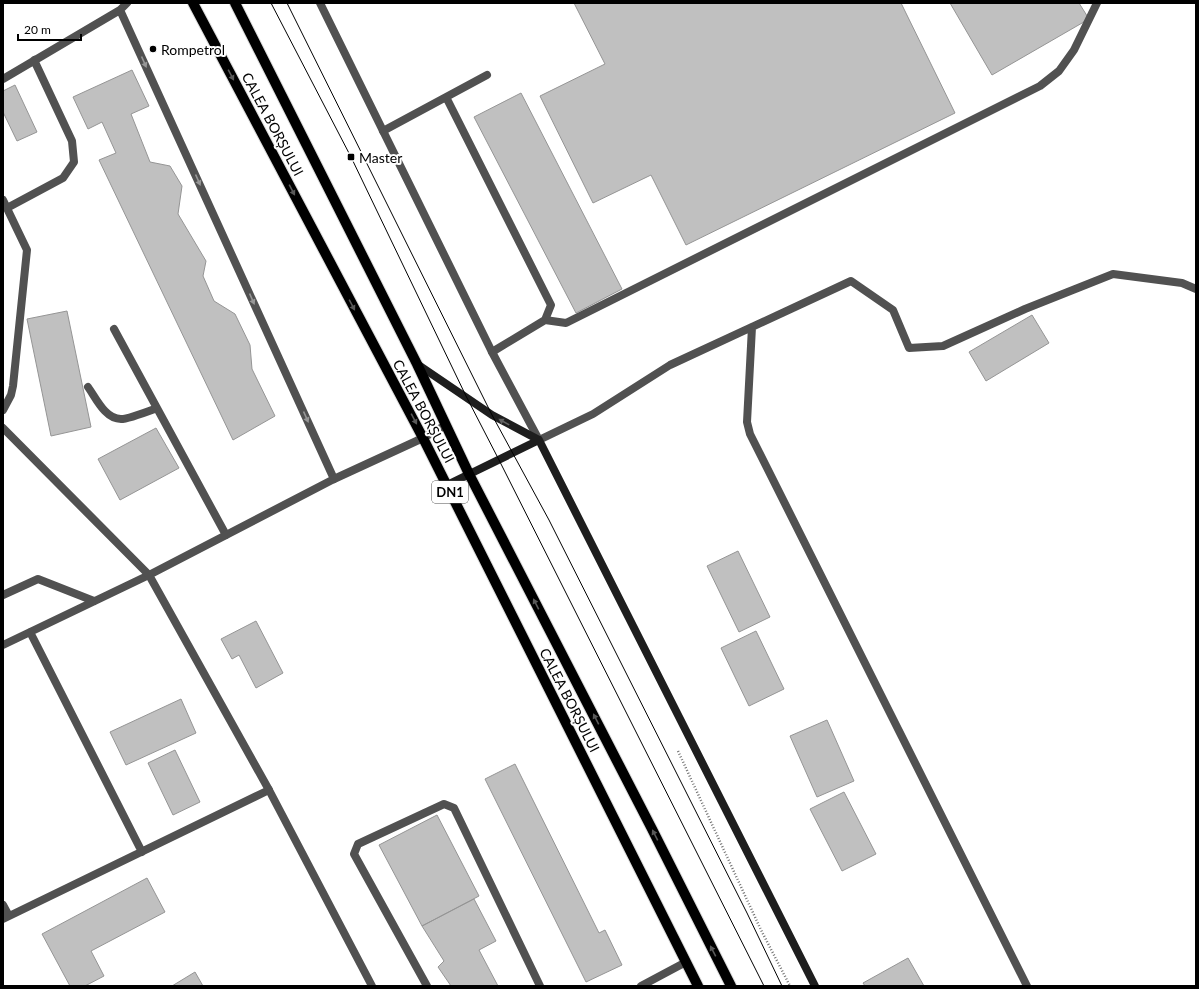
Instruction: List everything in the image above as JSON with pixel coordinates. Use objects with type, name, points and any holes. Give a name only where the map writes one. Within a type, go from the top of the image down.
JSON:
[{"type":"main road","name":"CALEA BORȘULUI","points":[[193,3],[423,438],[698,986]]},
{"type":"main road","name":"CALEA BORȘULUI","points":[[235,3],[417,364],[469,474],[731,986]]},
{"type":"street","points":[[3,77],[120,10],[127,3]]},
{"type":"street","points":[[320,3],[492,352],[539,440],[815,986]]},
{"type":"street","points":[[545,320],[566,323],[1040,86],[1059,71],[1074,50],[1097,3]]},
{"type":"street","points":[[120,10],[334,479]]},
{"type":"street","points":[[7,208],[63,178],[74,162],[72,141],[34,60]]},
{"type":"street","points":[[383,131],[487,75]]},
{"type":"street","points":[[446,97],[551,305],[545,320],[492,352]]},
{"type":"street","points":[[3,200],[28,250],[13,386],[11,396],[3,410]]},
{"type":"street","points":[[447,485],[593,414],[670,365],[851,281],[893,310],[909,348],[943,346],[1025,309],[1113,274],[1182,283],[1196,289]]},
{"type":"street","points":[[752,327],[747,422],[750,434],[1027,986]]},
{"type":"street","points":[[114,329],[226,535]]},
{"type":"street","points":[[417,364],[492,415],[539,440]]},
{"type":"street","points":[[88,386],[105,411],[112,416],[121,419],[157,408]]},
{"type":"street","points":[[3,645],[149,574],[334,479],[423,438],[446,425]]},
{"type":"street","points":[[3,428],[149,574],[269,790],[372,986]]},
{"type":"street","points":[[3,595],[38,580],[94,601]]},
{"type":"street","points":[[30,632],[142,852]]},
{"type":"street","points":[[3,905],[6,918],[269,790]]},
{"type":"street","points":[[427,986],[354,854],[358,844],[444,804],[454,808],[540,986]]},
{"type":"street","points":[[640,986],[686,962]]},
{"type":"path","points":[[677,751],[761,930],[790,986]]},
{"type":"building","points":[[574,3],[901,3],[955,113],[686,245],[651,175],[593,203],[540,96],[605,64]]},
{"type":"building","points":[[950,3],[1079,3],[1089,19],[992,75]]},
{"type":"building","points":[[132,70],[149,106],[131,114],[150,162],[170,166],[182,186],[178,214],[206,261],[203,276],[214,301],[235,314],[250,345],[252,369],[275,416],[233,440],[99,160],[116,153],[102,122],[88,129],[73,97]]},
{"type":"building","points":[[15,85],[37,132],[17,141],[3,112],[3,91]]},
{"type":"building","points":[[521,93],[622,289],[576,313],[474,117]]},
{"type":"building","points":[[67,311],[91,427],[51,436],[27,319]]},
{"type":"building","points":[[1032,315],[1049,343],[986,381],[969,352]]},
{"type":"building","points":[[156,428],[179,468],[120,500],[98,459]]},
{"type":"building","points":[[738,551],[770,617],[739,632],[707,566]]},
{"type":"building","points":[[256,621],[283,673],[256,688],[239,655],[232,659],[221,639]]},
{"type":"building","points":[[756,631],[784,689],[749,706],[721,648]]},
{"type":"building","points":[[181,699],[196,733],[126,765],[110,732]]},
{"type":"building","points":[[827,720],[854,781],[817,797],[790,736]]},
{"type":"building","points":[[175,750],[200,802],[173,815],[148,763]]},
{"type":"building","points":[[515,764],[599,933],[605,930],[622,965],[586,982],[485,779]]},
{"type":"building","points":[[844,792],[876,854],[842,871],[810,809]]},
{"type":"building","points":[[437,815],[479,896],[422,926],[379,845]]},
{"type":"building","points":[[147,878],[165,912],[91,951],[104,976],[85,986],[70,986],[42,934]]},
{"type":"building","points":[[474,899],[496,941],[479,950],[498,986],[451,986],[438,967],[444,961],[422,926]]},
{"type":"building","points":[[908,958],[924,986],[865,986],[863,983]]},
{"type":"building","points":[[195,972],[203,986],[172,986]]},
{"type":"tram line","points":[[271,3],[351,157],[466,396],[764,986]]},
{"type":"tram line","points":[[287,3],[492,415],[549,520],[747,913],[782,986]]},
{"type":"place","name":"Rompetrol","points":[[153,49]]},
{"type":"place","name":"Master","points":[[351,157]]}]
